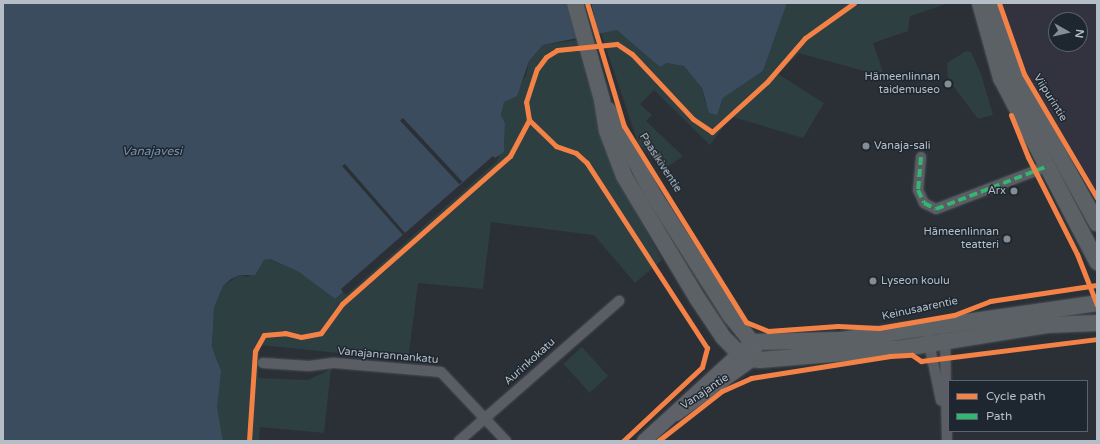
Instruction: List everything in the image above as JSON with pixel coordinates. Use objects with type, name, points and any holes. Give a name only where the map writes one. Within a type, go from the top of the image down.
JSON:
[{"type":"main road","name":"Paasikiventie","points":[[575,3],[602,100],[607,131],[624,176],[668,254],[743,357]]},
{"type":"main road","points":[[980,3],[1001,78],[1097,262]]},
{"type":"main road","name":"Viipurintie","points":[[990,3],[1013,71],[1097,223]]},
{"type":"main road","name":"Paasikiventie","points":[[602,100],[653,194],[730,315],[752,342]]},
{"type":"main road","name":"Keinusaarentie","points":[[752,342],[841,340],[1097,303]]},
{"type":"main road","points":[[743,357],[929,344],[1047,325],[1097,322]]},
{"type":"street","points":[[921,157],[918,190],[924,203],[936,209],[1048,166]]},
{"type":"street","name":"Aurinkokatu","points":[[459,441],[619,301]]},
{"type":"street","points":[[944,326],[946,342],[944,412]]},
{"type":"street","points":[[927,328],[929,344],[944,412],[947,441]]},
{"type":"street","points":[[743,357],[754,353],[752,342]]},
{"type":"street","name":"Vanajantie","points":[[644,441],[743,357]]},
{"type":"street","name":"Vanajanrannankatu","points":[[263,362],[309,366],[335,363],[441,372],[506,441]]},
{"type":"shaded area","points":[[787,3],[949,3],[910,16],[908,31],[873,43],[883,72],[868,72],[799,53],[724,126],[710,145],[654,90],[640,104],[652,115],[646,121],[683,156],[663,170],[638,143],[601,33],[617,30],[666,63],[684,66],[702,88],[705,102],[721,106],[723,98],[763,71]]},
{"type":"shaded area","points":[[1001,3],[1097,3],[1097,195],[1025,74]]},
{"type":"shaded area","points":[[576,40],[613,169],[662,260],[635,283],[594,235],[491,222],[483,289],[418,283],[408,360],[260,345],[258,378],[308,380],[331,369],[324,433],[260,427],[259,441],[223,441],[217,407],[218,362],[212,347],[214,308],[223,286],[240,275],[248,277],[264,260],[269,259],[299,272],[335,299],[343,292],[346,295],[497,161],[505,143],[505,123],[501,115],[504,102],[526,76],[529,61],[543,45]]},
{"type":"shaded area","points":[[966,51],[971,52],[981,74],[993,115],[978,119],[948,79],[947,63]]},
{"type":"shaded area","points":[[778,74],[824,103],[803,138],[733,117]]},
{"type":"shaded area","points":[[660,214],[731,326],[725,331],[655,217]]},
{"type":"shaded area","points":[[582,347],[608,376],[590,393],[563,364]]},
{"type":"water","name":"Vanajavesi","points":[[3,3],[787,3],[763,71],[723,98],[717,115],[709,113],[702,88],[684,66],[666,63],[660,67],[617,30],[543,45],[529,61],[517,96],[504,102],[501,115],[505,123],[504,152],[495,158],[493,156],[341,289],[343,292],[335,299],[299,272],[270,259],[264,260],[255,275],[240,275],[231,279],[223,286],[214,308],[212,347],[221,371],[217,407],[223,441],[3,441]]},
{"type":"pier","points":[[568,3],[591,3],[599,36],[578,41]]},
{"type":"pier","points":[[403,118],[462,182],[459,184],[400,121]]},
{"type":"pier","points":[[345,164],[405,233],[403,235],[342,166]]},
{"type":"marked path","points":[[921,157],[918,190],[924,203],[936,209],[1048,166]]},
{"type":"cycle path","points":[[587,3],[624,126],[746,322],[768,331],[838,326],[879,328],[954,315],[990,301],[1097,285]]},
{"type":"cycle path","points":[[623,441],[702,367],[707,348],[587,163],[576,153],[556,146],[529,120],[526,102],[537,69],[546,57],[557,50],[617,44],[632,54],[693,119],[712,132],[767,82],[805,38],[854,3]]},
{"type":"cycle path","points":[[999,3],[1024,74],[1097,198]]},
{"type":"cycle path","points":[[1011,115],[1028,157],[1077,254],[1097,305]]},
{"type":"cycle path","points":[[249,441],[255,351],[264,335],[285,333],[301,337],[321,333],[342,304],[510,156],[529,120]]},
{"type":"cycle path","points":[[658,441],[722,391],[751,378],[890,356],[912,355],[921,361],[1097,339]]},
{"type":"place","name":"Hämeenlinnan taidemuseo","points":[[948,84]]},
{"type":"place","name":"Vanaja-sali","points":[[866,146]]},
{"type":"place","name":"Arx","points":[[1014,191]]},
{"type":"place","name":"Hämeenlinnan teatteri","points":[[1007,239]]},
{"type":"place","name":"Lyseon koulu","points":[[873,281]]}]
